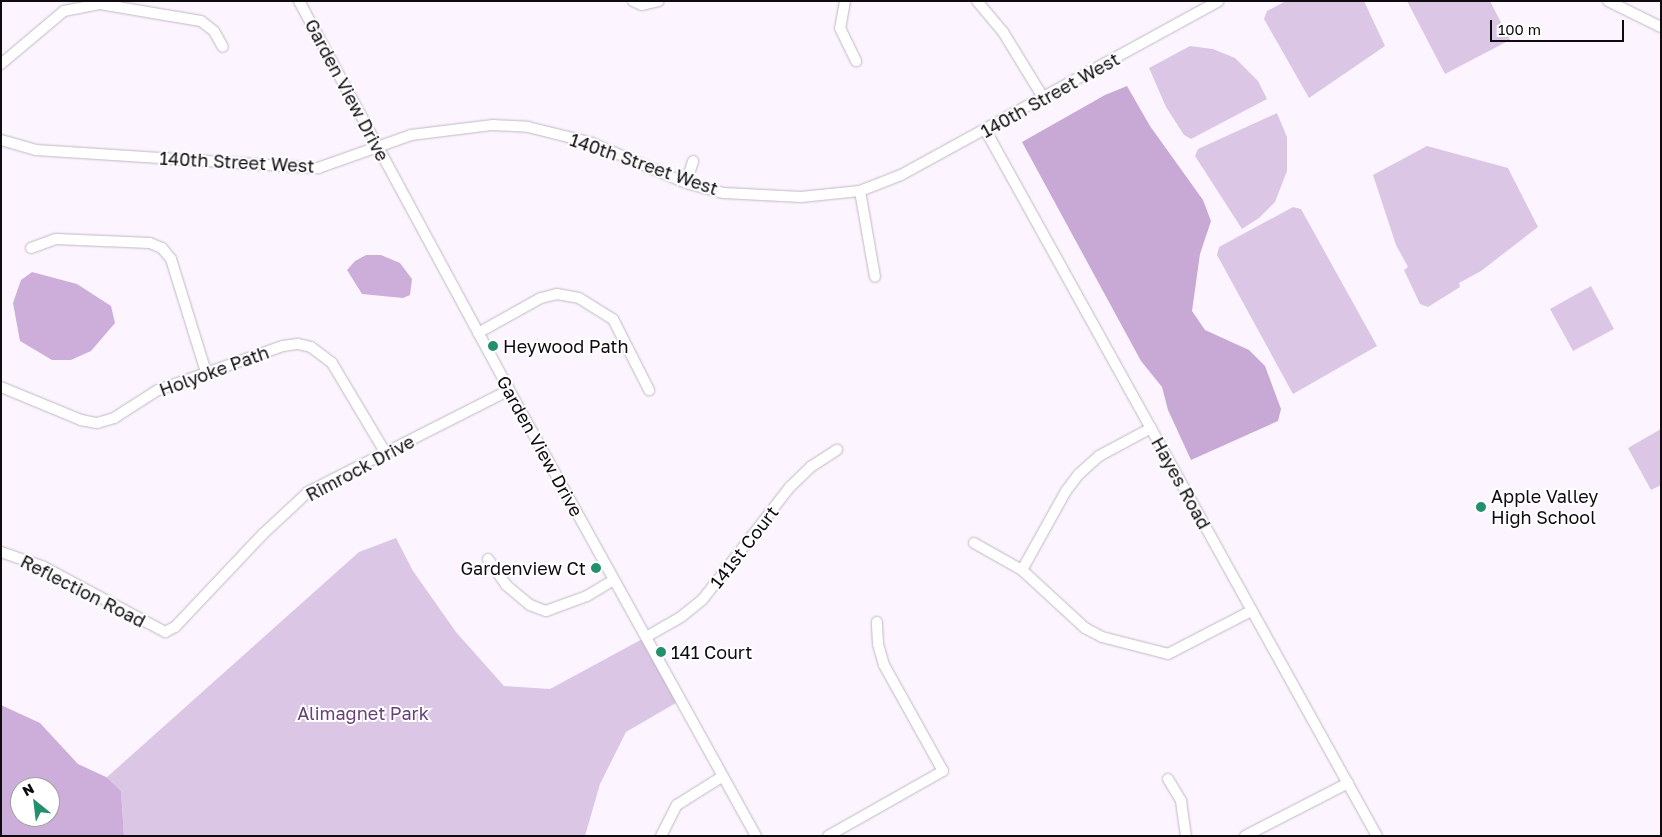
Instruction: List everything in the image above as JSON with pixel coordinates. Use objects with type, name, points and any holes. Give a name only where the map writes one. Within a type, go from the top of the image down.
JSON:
[{"type":"street","name":"Garden View Drive","points":[[300,1],[509,390],[756,836]]},
{"type":"street","points":[[633,1],[642,5],[659,1]]},
{"type":"street","points":[[844,1],[840,28],[856,61]]},
{"type":"street","name":"140th Street West","points":[[1,140],[36,150],[318,168],[379,148],[411,135],[452,128],[492,125],[528,128],[592,143],[686,183],[762,198],[801,198],[860,191],[902,175],[986,131],[1218,1]]},
{"type":"street","points":[[1608,1],[1661,27]]},
{"type":"street","points":[[981,2],[1003,32],[1044,99]]},
{"type":"street","points":[[1,64],[64,11],[100,4],[201,21],[214,31],[223,46]]},
{"type":"street","name":"Hayes Road","points":[[986,131],[1377,836]]},
{"type":"street","points":[[686,183],[693,161]]},
{"type":"street","points":[[860,191],[875,277]]},
{"type":"street","points":[[31,248],[56,239],[150,243],[162,248],[171,259],[206,372]]},
{"type":"street","points":[[478,332],[541,298],[557,294],[579,298],[612,320],[649,390]]},
{"type":"street","name":"Holyoke Path","points":[[1,387],[81,420],[97,423],[114,418],[158,390],[206,372],[282,346],[311,347],[332,364],[385,452]]},
{"type":"street","name":"Rimrock Drive","points":[[164,632],[175,627],[263,534],[308,492],[509,390]]},
{"type":"street","points":[[1022,570],[1066,491],[1079,474],[1100,456],[1151,428]]},
{"type":"street","name":"141st Court","points":[[646,636],[681,617],[703,599],[790,487],[812,466],[837,450]]},
{"type":"street","points":[[974,544],[1022,570],[1085,628],[1102,638],[1168,654],[1251,611]]},
{"type":"street","name":"Reflection Road","points":[[1,552],[42,566],[164,632]]},
{"type":"street","points":[[488,559],[506,585],[530,605],[546,611],[587,596],[614,580]]},
{"type":"street","points":[[828,836],[943,771],[884,666],[878,644],[877,622]]},
{"type":"street","points":[[661,836],[677,804],[723,776]]},
{"type":"street","points":[[1168,779],[1181,801],[1186,836]]},
{"type":"street","points":[[1245,836],[1348,783]]},
{"type":"green space","points":[[1286,1],[1364,1],[1385,46],[1309,98],[1264,19],[1267,11]]},
{"type":"green space","points":[[1407,1],[1490,1],[1510,40],[1445,74]]},
{"type":"green space","points":[[1190,46],[1213,49],[1235,58],[1258,81],[1267,99],[1191,139],[1184,135],[1166,107],[1149,68]]},
{"type":"green space","points":[[1277,113],[1287,137],[1287,171],[1275,202],[1259,218],[1242,229],[1195,156],[1198,149]]},
{"type":"green space","points":[[1427,146],[1508,168],[1538,227],[1481,271],[1459,283],[1460,287],[1428,307],[1420,304],[1404,270],[1408,267],[1396,245],[1373,175]]},
{"type":"green space","points":[[1293,207],[1301,209],[1377,346],[1293,394],[1217,255],[1219,247]]},
{"type":"green space","points":[[1591,286],[1614,329],[1573,351],[1550,309]]},
{"type":"green space","points":[[1661,429],[1661,485],[1651,490],[1628,448]]},
{"type":"green space","name":"Alimagnet Park","points":[[396,538],[413,571],[456,632],[504,686],[550,689],[646,637],[681,700],[626,732],[600,784],[585,836],[124,836],[121,791],[106,778],[359,552]]},
{"type":"shaded area","points":[[1127,86],[1150,126],[1203,200],[1211,221],[1200,254],[1192,311],[1205,330],[1249,350],[1265,366],[1281,409],[1278,421],[1191,460],[1168,410],[1162,387],[1141,361],[1022,142],[1105,95]]},
{"type":"shaded area","points":[[366,255],[381,255],[400,263],[412,279],[410,295],[403,298],[362,294],[347,270],[355,261]]},
{"type":"shaded area","points":[[32,272],[77,284],[111,306],[115,323],[91,351],[71,360],[52,360],[20,341],[13,303],[21,280]]},
{"type":"shaded area","points":[[1,705],[40,723],[78,764],[106,777],[121,791],[124,836],[1,836]]},
{"type":"place","name":"Heywood Path","points":[[493,346]]},
{"type":"place","name":"Apple Valley High School","points":[[1481,507]]},
{"type":"place","name":"Gardenview Ct","points":[[596,568]]},
{"type":"place","name":"141 Court","points":[[661,652]]}]
